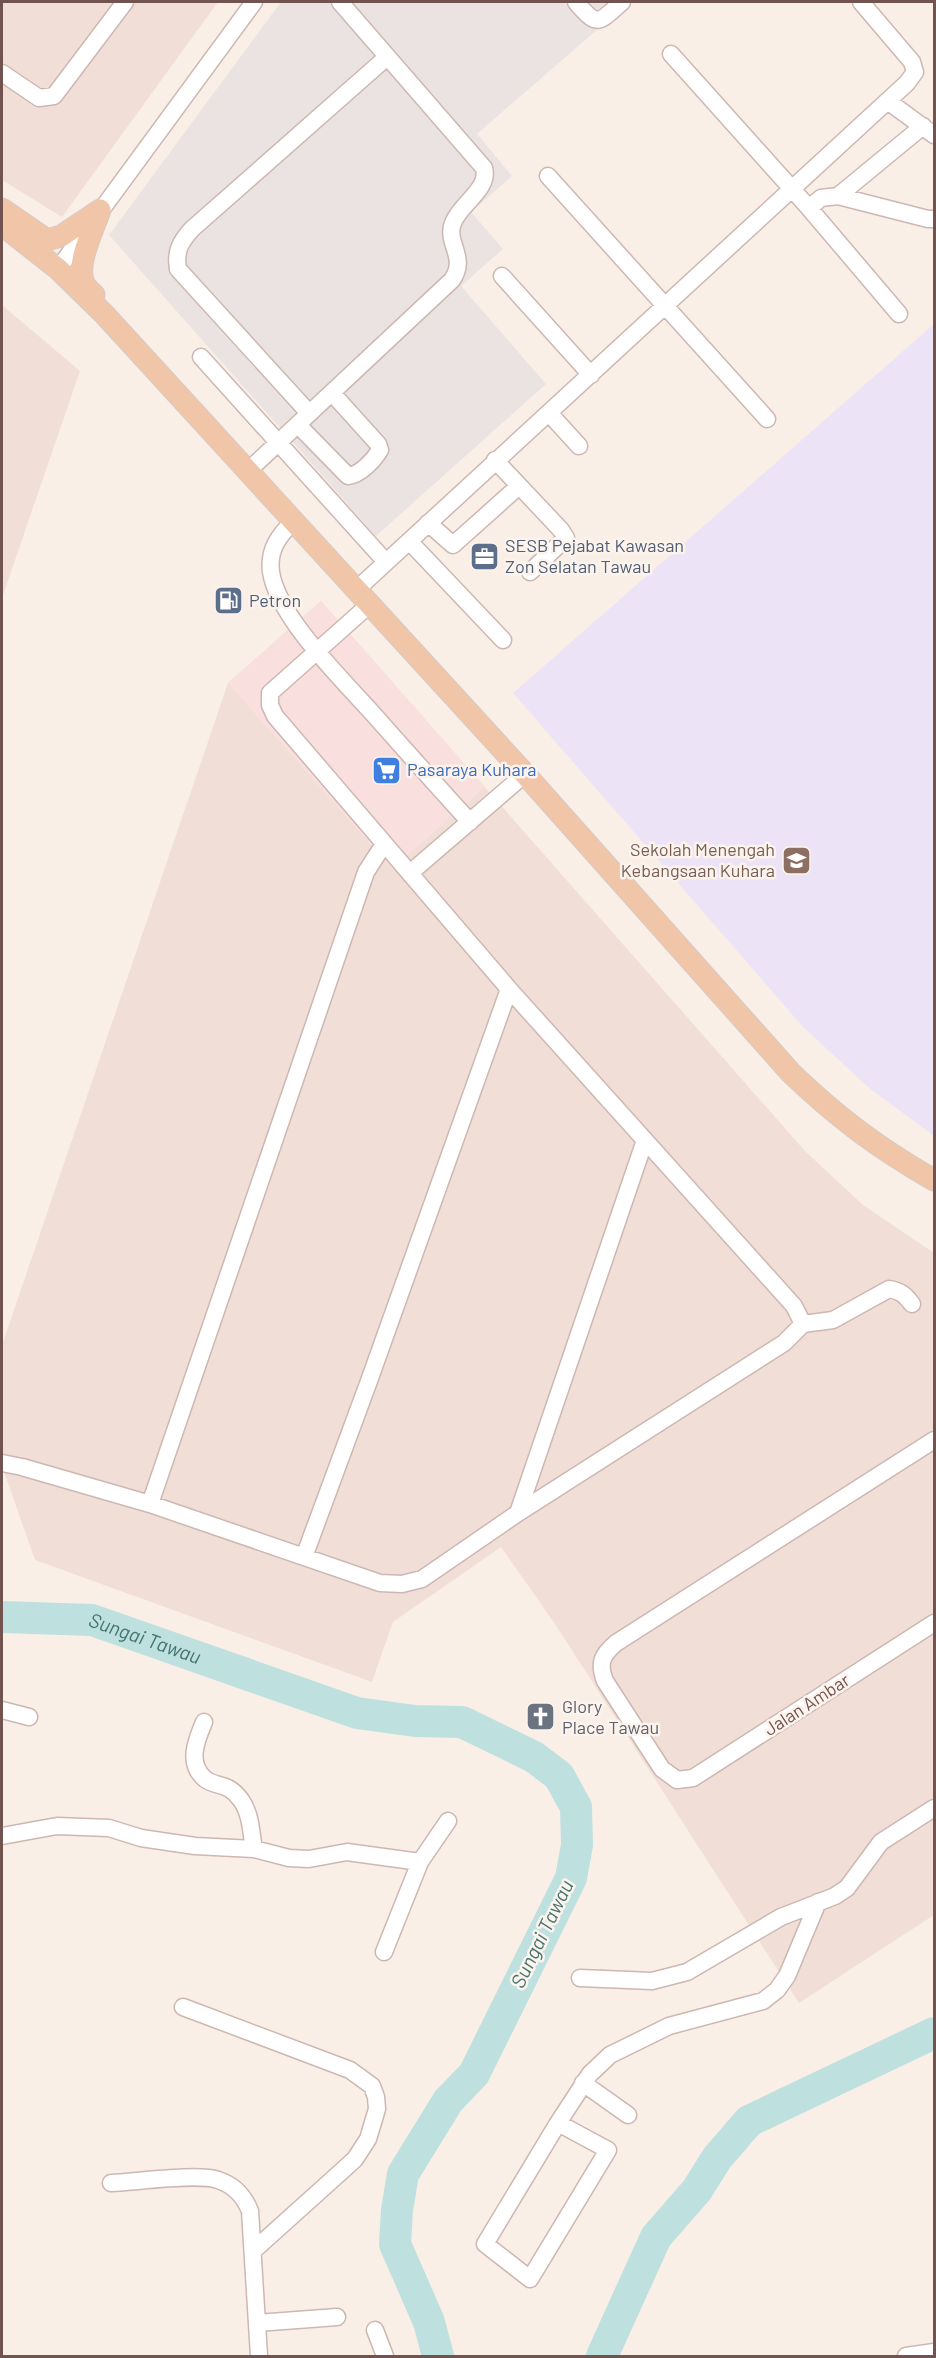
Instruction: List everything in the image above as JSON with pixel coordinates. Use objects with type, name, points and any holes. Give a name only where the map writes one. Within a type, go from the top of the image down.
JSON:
[{"type":"main road","points":[[2,209],[47,240],[61,236],[100,210]]},
{"type":"main road","points":[[100,210],[81,271],[85,285],[101,303],[104,314]]},
{"type":"main road","points":[[2,225],[58,268],[104,314],[525,774],[791,1073],[856,1131],[934,1180]]},
{"type":"street","points":[[2,74],[39,98],[54,96],[125,2]]},
{"type":"street","points":[[58,268],[254,2]]},
{"type":"street","points":[[249,470],[457,274],[460,262],[452,233],[453,223],[482,185],[486,176],[484,168],[340,2]]},
{"type":"street","points":[[576,2],[589,18],[595,21],[603,19],[622,2]]},
{"type":"street","points":[[803,1324],[794,1306],[509,989],[275,716],[270,705],[270,693],[316,651],[363,598],[386,562],[888,102],[915,72],[912,62],[861,2]]},
{"type":"street","points":[[671,54],[809,208],[899,314]]},
{"type":"street","points":[[332,393],[378,444],[380,450],[354,476],[348,476],[178,269],[176,256],[181,241],[192,229],[387,57]]},
{"type":"street","points":[[838,196],[929,131],[888,102]]},
{"type":"street","points":[[548,176],[767,419]]},
{"type":"street","points":[[809,208],[821,198],[838,196],[934,219]]},
{"type":"street","points":[[502,276],[591,375]]},
{"type":"street","points":[[201,357],[386,562]]},
{"type":"street","points":[[549,413],[579,446]]},
{"type":"street","points":[[495,460],[566,538],[530,572]]},
{"type":"street","points":[[428,523],[453,545],[519,486]]},
{"type":"street","points":[[294,520],[274,542],[271,572],[278,592],[290,614],[316,651],[470,822]]},
{"type":"street","points":[[410,541],[503,640]]},
{"type":"street","points":[[410,873],[525,774]]},
{"type":"street","points":[[150,1504],[366,872],[384,844]]},
{"type":"street","points":[[304,1557],[509,989]]},
{"type":"street","points":[[518,1513],[645,1140]]},
{"type":"street","points":[[2,1463],[150,1504],[380,1582],[402,1584],[422,1579],[518,1513],[784,1344],[803,1324],[833,1320],[890,1289],[905,1294],[912,1304]]},
{"type":"street","name":"Jalan Ambar","points":[[934,1440],[626,1636],[606,1652],[600,1661],[601,1670],[605,1681],[662,1769],[677,1780],[693,1778],[934,1623]]},
{"type":"street","points":[[2,1710],[29,1717]]},
{"type":"street","points":[[204,1722],[194,1745],[194,1756],[198,1768],[205,1779],[230,1787],[242,1800],[249,1816],[254,1849]]},
{"type":"street","points":[[580,1978],[652,1981],[687,1972],[781,1917],[847,1888],[881,1842],[934,1808]]},
{"type":"street","points":[[384,1952],[420,1862],[448,1821]]},
{"type":"street","points":[[2,1836],[57,1826],[109,1828],[141,1838],[195,1846],[254,1849],[289,1858],[309,1859],[347,1852],[420,1862]]},
{"type":"street","points":[[558,2123],[608,2150],[530,2279],[485,2244],[558,2123],[584,2084],[610,2055],[669,2026],[763,2001],[777,1990],[787,1976],[818,1902]]},
{"type":"street","points":[[183,2007],[350,2070],[372,2086],[376,2097],[377,2109],[374,2125],[355,2159],[253,2252]]},
{"type":"street","points":[[584,2084],[628,2115]]},
{"type":"street","points":[[111,2183],[208,2177],[227,2184],[245,2199],[250,2211],[259,2356]]},
{"type":"street","points":[[257,2323],[337,2317]]},
{"type":"street","points":[[375,2330],[385,2356]]},
{"type":"street","points":[[906,2356],[934,2352]]},
{"type":"shaded area","points":[[2,2],[218,2],[62,217],[2,180]]},
{"type":"shaded area","points":[[281,2],[629,2],[477,134],[512,176],[471,212],[503,249],[461,286],[546,384],[376,536],[109,235]]},
{"type":"shaded area","points":[[2,305],[80,371],[2,598]]},
{"type":"shaded area","name":"Sekolah Menengah Kebangsaan Kuhara","points":[[934,324],[934,1136],[869,1088],[803,1027],[513,693]]},
{"type":"shaded area","points":[[321,601],[805,1151],[863,1205],[934,1253],[934,1915],[799,2003],[555,1624],[501,1547],[393,1622],[372,1682],[35,1560],[2,1466],[2,1345],[228,683]]},
{"type":"shaded area","points":[[321,601],[485,787],[392,869],[228,683]]},
{"type":"waterway","name":"Sungai Tawau","points":[[2,1617],[92,1620],[357,1713],[415,1721],[462,1722],[534,1757],[559,1776],[576,1807],[577,1845],[571,1878],[474,2074],[448,2101],[403,2174],[397,2210],[395,2244],[429,2322],[438,2356]]},
{"type":"waterway","name":"Sungai Tawau","points":[[602,2356],[656,2237],[697,2190],[717,2158],[749,2121],[934,2033]]},
{"type":"place","name":"SESB Pejabat Kawasan Zon Selatan Tawau","points":[[484,556]]},
{"type":"place","name":"Petron","points":[[228,601]]},
{"type":"place","name":"Pasaraya Kuhara","points":[[386,770]]},
{"type":"place","name":"Sekolah Menengah Kebangsaan Kuhara","points":[[796,860]]},
{"type":"place","name":"Glory Place Tawau","points":[[541,1717]]}]
